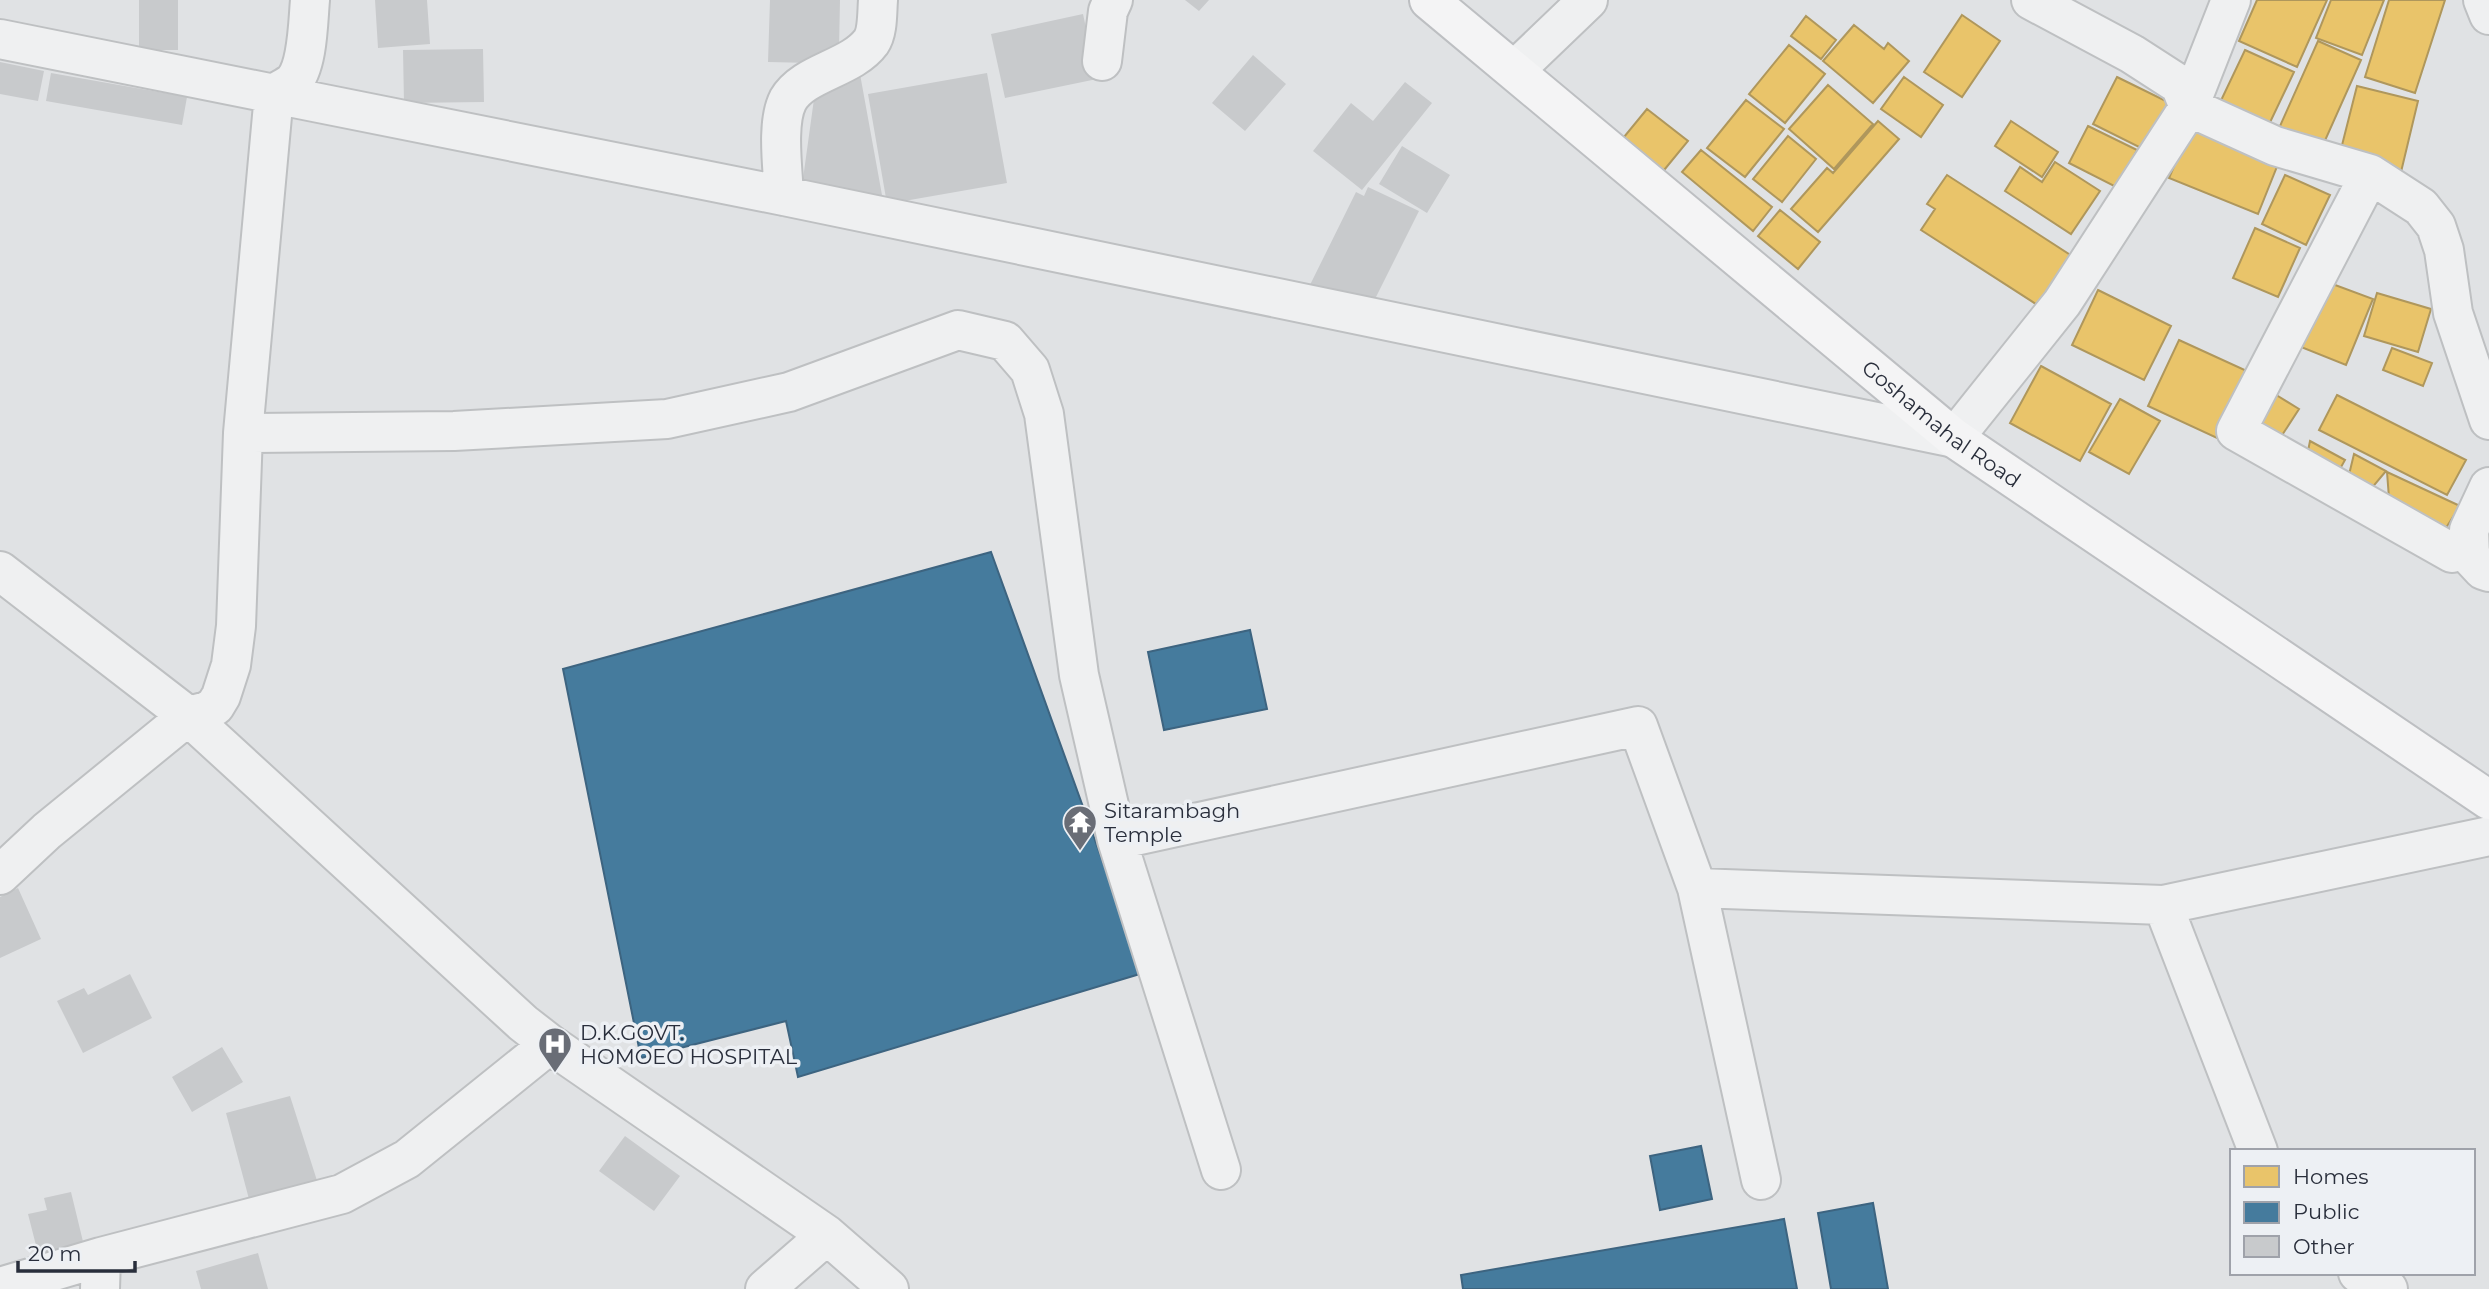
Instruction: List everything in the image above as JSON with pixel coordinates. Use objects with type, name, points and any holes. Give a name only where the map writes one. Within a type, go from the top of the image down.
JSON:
[{"type":"main road","name":"Goshamahal Road","points":[[1429,0],[1954,438],[2489,800]]},
{"type":"street","points":[[274,94],[294,81],[300,68],[305,53],[310,0]]},
{"type":"street","points":[[784,196],[782,118],[789,99],[805,83],[854,58],[872,40],[878,0]]},
{"type":"street","points":[[1102,61],[1108,11],[1113,0]]},
{"type":"street","points":[[1515,70],[1588,0]]},
{"type":"street","points":[[2031,0],[2132,54],[2180,85],[2189,107],[2275,146],[2370,174],[2421,206],[2436,226],[2444,250],[2453,313],[2489,420]]},
{"type":"street","points":[[0,38],[784,196],[1954,438],[2062,303],[2189,107],[2231,0]]},
{"type":"street","points":[[2483,0],[2489,15]]},
{"type":"street","points":[[0,875],[47,831],[188,716],[215,706],[231,665],[236,626],[243,433],[274,94]]},
{"type":"street","points":[[2370,174],[2236,431],[2452,553]]},
{"type":"street","points":[[243,433],[454,431],[667,419],[789,391],[958,330],[1005,341],[1030,370],[1044,414],[1079,675],[1117,840],[1221,1171]]},
{"type":"street","points":[[2489,487],[2469,530],[2470,556],[2483,570],[2489,572]]},
{"type":"street","points":[[0,571],[188,716],[523,1023],[827,1235],[889,1289]]},
{"type":"street","points":[[1117,840],[1638,726],[1697,888],[1761,1180]]},
{"type":"street","points":[[0,835],[47,831]]},
{"type":"street","points":[[1697,888],[2163,905],[2489,836]]},
{"type":"street","points":[[2163,905],[2257,1149]]},
{"type":"street","points":[[0,1287],[101,1273],[342,1194],[407,1158],[550,1044]]},
{"type":"street","points":[[765,1289],[827,1235]]},
{"type":"street","points":[[2362,1275],[2388,1289]]},
{"type":"building: Homes","points":[[2257,0],[2327,0],[2297,67],[2239,41]]},
{"type":"building: Homes","points":[[2331,0],[2384,0],[2362,55],[2316,38]]},
{"type":"building: Homes","points":[[2389,0],[2445,0],[2415,93],[2365,77]]},
{"type":"building: Homes","points":[[1962,15],[2000,41],[1962,97],[1924,72]]},
{"type":"building: Homes","points":[[1806,16],[1836,40],[1821,59],[1791,36]]},
{"type":"building: Homes","points":[[1854,25],[1884,49],[1888,43],[1909,61],[1873,103],[1823,61]]},
{"type":"building: Homes","points":[[2318,41],[2361,60],[2319,154],[2276,135]]},
{"type":"building: Homes","points":[[1789,45],[1825,74],[1785,123],[1749,94]]},
{"type":"building: Homes","points":[[2245,50],[2294,72],[2264,135],[2215,113]]},
{"type":"building: Homes","points":[[1904,77],[1943,105],[1921,137],[1881,109]]},
{"type":"building: Homes","points":[[2117,77],[2174,105],[2151,153],[2093,124]]},
{"type":"building: Homes","points":[[1828,85],[1873,124],[1834,169],[1789,129]]},
{"type":"building: Homes","points":[[2357,86],[2418,101],[2401,172],[2339,157]]},
{"type":"building: Homes","points":[[1746,100],[1784,129],[1745,177],[1707,148]]},
{"type":"building: Homes","points":[[1647,109],[1688,141],[1660,175],[1619,143]]},
{"type":"building: Homes","points":[[1878,121],[1899,139],[1818,232],[1791,209],[1827,168],[1833,173]]},
{"type":"building: Homes","points":[[2011,121],[2058,152],[2042,177],[1995,146]]},
{"type":"building: Homes","points":[[2088,126],[2137,150],[2118,188],[2069,163]]},
{"type":"building: Homes","points":[[2190,129],[2278,164],[2258,214],[2169,178]]},
{"type":"building: Homes","points":[[1788,136],[1816,159],[1782,202],[1753,179]]},
{"type":"building: Homes","points":[[1701,150],[1772,207],[1753,231],[1682,172]]},
{"type":"building: Homes","points":[[2055,162],[2100,191],[2071,234],[2005,191],[2020,167],[2042,182]]},
{"type":"building: Homes","points":[[1947,175],[2072,256],[2039,306],[1921,230],[1935,209],[1927,204]]},
{"type":"building: Homes","points":[[2285,175],[2330,195],[2306,245],[2262,224]]},
{"type":"building: Homes","points":[[1780,210],[1820,242],[1798,269],[1758,236]]},
{"type":"building: Homes","points":[[2255,228],[2300,248],[2278,297],[2233,278]]},
{"type":"building: Homes","points":[[2327,282],[2373,299],[2346,365],[2301,347]]},
{"type":"building: Homes","points":[[2098,290],[2171,326],[2144,380],[2072,345]]},
{"type":"building: Homes","points":[[2377,293],[2431,309],[2418,352],[2364,336]]},
{"type":"building: Homes","points":[[2179,340],[2249,372],[2217,438],[2148,406]]},
{"type":"building: Homes","points":[[2392,348],[2432,363],[2423,386],[2383,370]]},
{"type":"building: Homes","points":[[2041,366],[2111,404],[2080,461],[2010,423]]},
{"type":"building: Homes","points":[[2273,393],[2299,409],[2277,443],[2251,427]]},
{"type":"building: Homes","points":[[2337,395],[2466,460],[2447,495],[2319,430]]},
{"type":"building: Homes","points":[[2120,399],[2160,421],[2129,474],[2089,452]]},
{"type":"building: Homes","points":[[2310,441],[2345,460],[2336,476],[2306,461]]},
{"type":"building: Homes","points":[[2354,454],[2386,471],[2371,489],[2347,483]]},
{"type":"building: Homes","points":[[2387,472],[2460,506],[2442,534],[2389,498]]},
{"type":"building: Public","points":[[991,552],[1143,973],[798,1077],[786,1021],[641,1058],[563,669]]},
{"type":"building: Public","points":[[1250,630],[1267,709],[1164,730],[1148,652]]},
{"type":"building: Public","points":[[1701,1146],[1712,1199],[1660,1210],[1650,1156]]},
{"type":"building: Public","points":[[1873,1203],[1888,1289],[1831,1289],[1818,1213]]},
{"type":"building: Public","points":[[1784,1219],[1797,1289],[1463,1289],[1461,1275]]},
{"type":"building: Other","points":[[139,0],[178,0],[178,50],[139,50]]},
{"type":"building: Other","points":[[375,0],[427,0],[430,44],[378,48]]},
{"type":"building: Other","points":[[770,0],[840,0],[839,49],[812,63],[768,62]]},
{"type":"building: Other","points":[[1185,0],[1209,0],[1199,11]]},
{"type":"building: Other","points":[[1083,14],[1097,79],[1005,98],[991,34]]},
{"type":"building: Other","points":[[483,49],[484,102],[404,103],[403,50]]},
{"type":"building: Other","points":[[1253,55],[1286,84],[1245,131],[1212,103]]},
{"type":"building: Other","points":[[0,62],[44,71],[38,101],[0,94]]},
{"type":"building: Other","points":[[51,73],[187,97],[182,125],[46,101]]},
{"type":"building: Other","points":[[987,73],[1007,183],[887,204],[868,94]]},
{"type":"building: Other","points":[[860,74],[882,195],[868,206],[802,186],[814,99]]},
{"type":"building: Other","points":[[1405,82],[1432,103],[1362,190],[1313,151],[1351,103],[1373,121]]},
{"type":"building: Other","points":[[1402,146],[1450,175],[1427,213],[1379,184]]},
{"type":"building: Other","points":[[1368,187],[1419,211],[1366,317],[1308,289],[1356,192],[1364,196]]},
{"type":"building: Other","points":[[18,888],[41,939],[0,958],[0,897]]},
{"type":"building: Other","points":[[130,974],[152,1018],[83,1053],[57,1001],[84,988],[88,995]]},
{"type":"building: Other","points":[[222,1047],[243,1082],[192,1112],[172,1077]]},
{"type":"building: Other","points":[[290,1096],[320,1190],[253,1214],[226,1113]]},
{"type":"building: Other","points":[[625,1136],[680,1176],[654,1211],[599,1171]]},
{"type":"building: Other","points":[[71,1192],[86,1254],[41,1265],[28,1214],[47,1210],[44,1198]]},
{"type":"building: Other","points":[[258,1253],[268,1289],[201,1289],[196,1271]]},
{"type":"place","name":"Sitarambagh Temple","points":[[1080,852]]},
{"type":"place","name":"D.K.GOVT. HOMOEO HOSPITAL","points":[[555,1074]]}]
